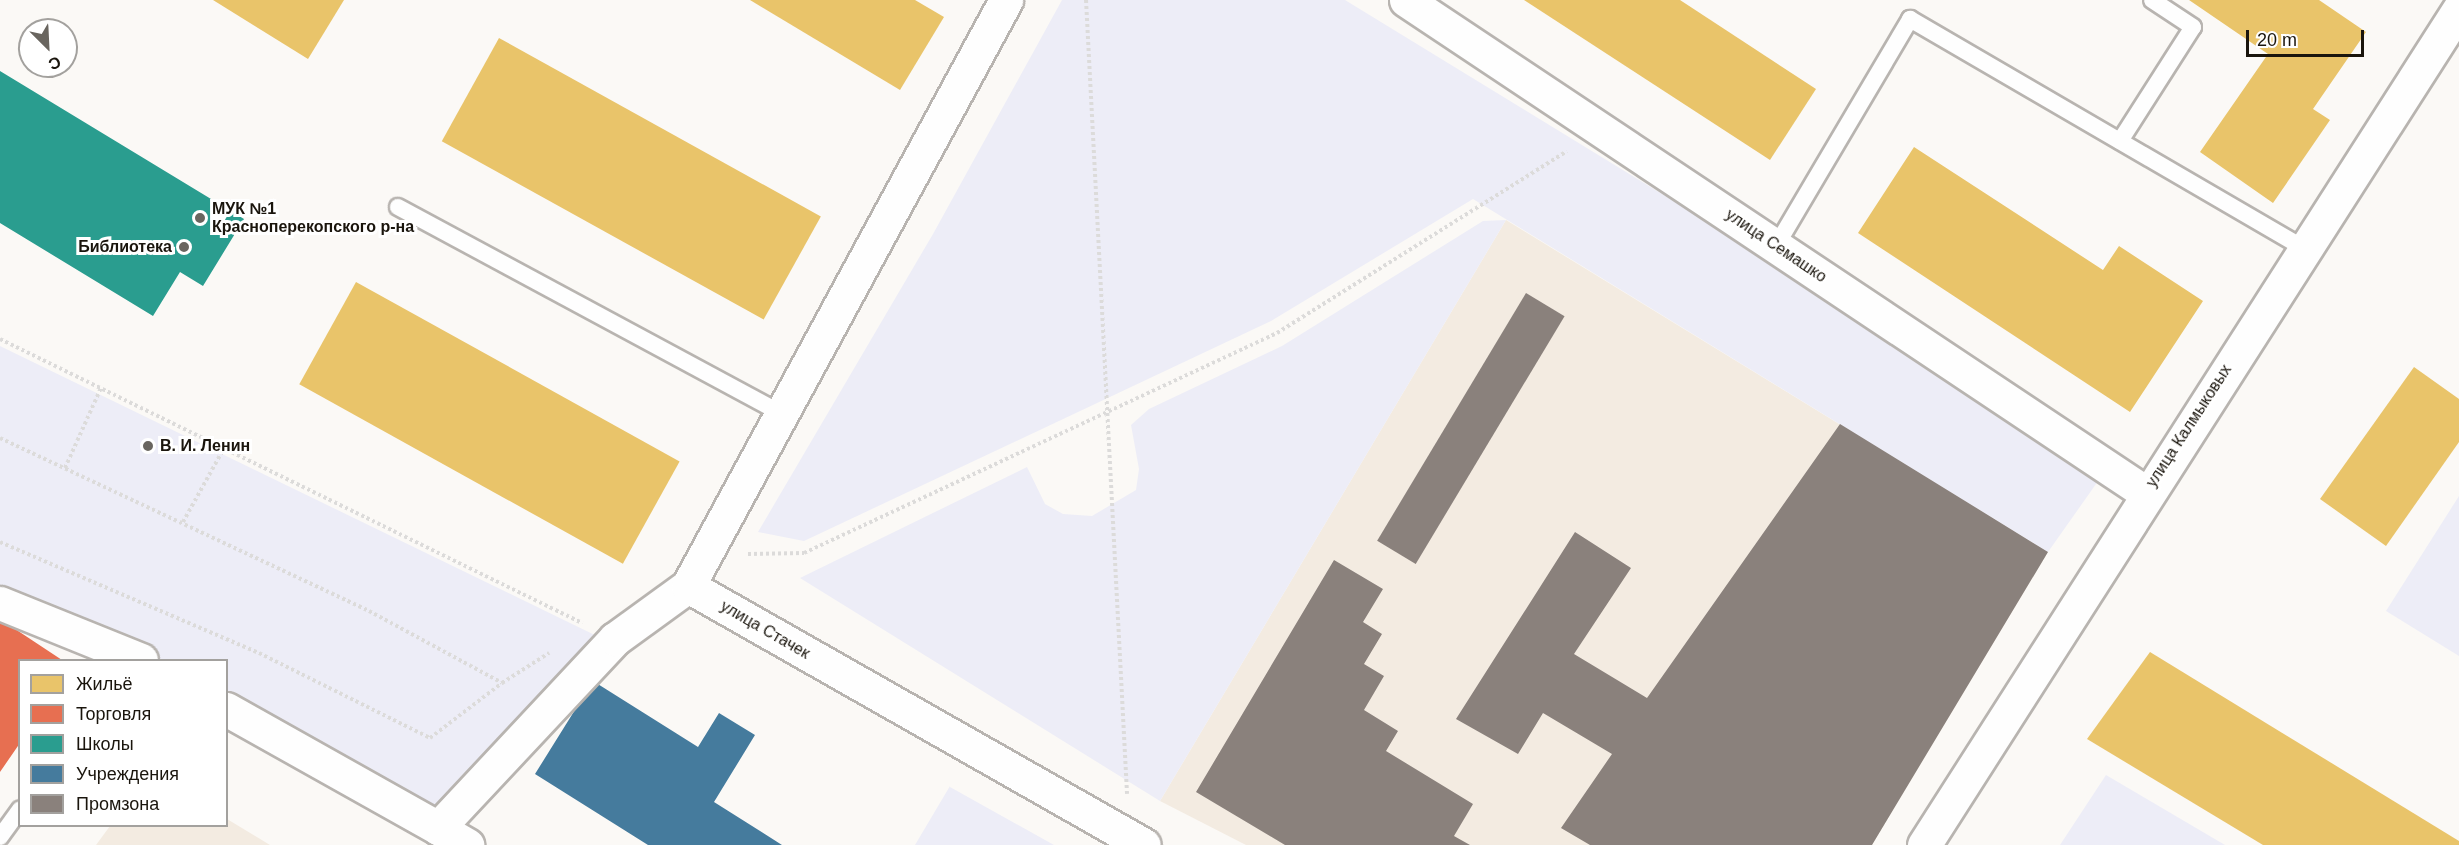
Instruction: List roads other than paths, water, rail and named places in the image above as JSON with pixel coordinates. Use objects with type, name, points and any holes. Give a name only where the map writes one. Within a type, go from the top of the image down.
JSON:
[{"type":"street","points":[[438,828],[615,639],[688,586],[703,554],[1006,0]]},
{"type":"street","name":"улица Семашко","points":[[1406,0],[2146,493]]},
{"type":"street","points":[[2446,0],[2459,9]]},
{"type":"street","name":"улица Калмыковых","points":[[1924,845],[2146,493],[2459,9]]},
{"type":"street","name":"улица Стачек","points":[[688,586],[1137,841]]},
{"type":"street","points":[[0,603],[129,658]]},
{"type":"street","points":[[228,710],[468,845]]},
{"type":"lane","points":[[2120,141],[2193,27],[2152,0]]},
{"type":"lane","points":[[1776,246],[1910,19],[2304,248]]},
{"type":"lane","points":[[398,207],[781,413]]},
{"type":"lane","points":[[0,837],[18,812]]},
{"type":"place","name":"МУК №1 Красноперекопского р-на","points":[[200,218]]},
{"type":"place","name":"Библиотека","points":[[184,247]]},
{"type":"place","name":"В. И. Ленин","points":[[148,446]]}]
